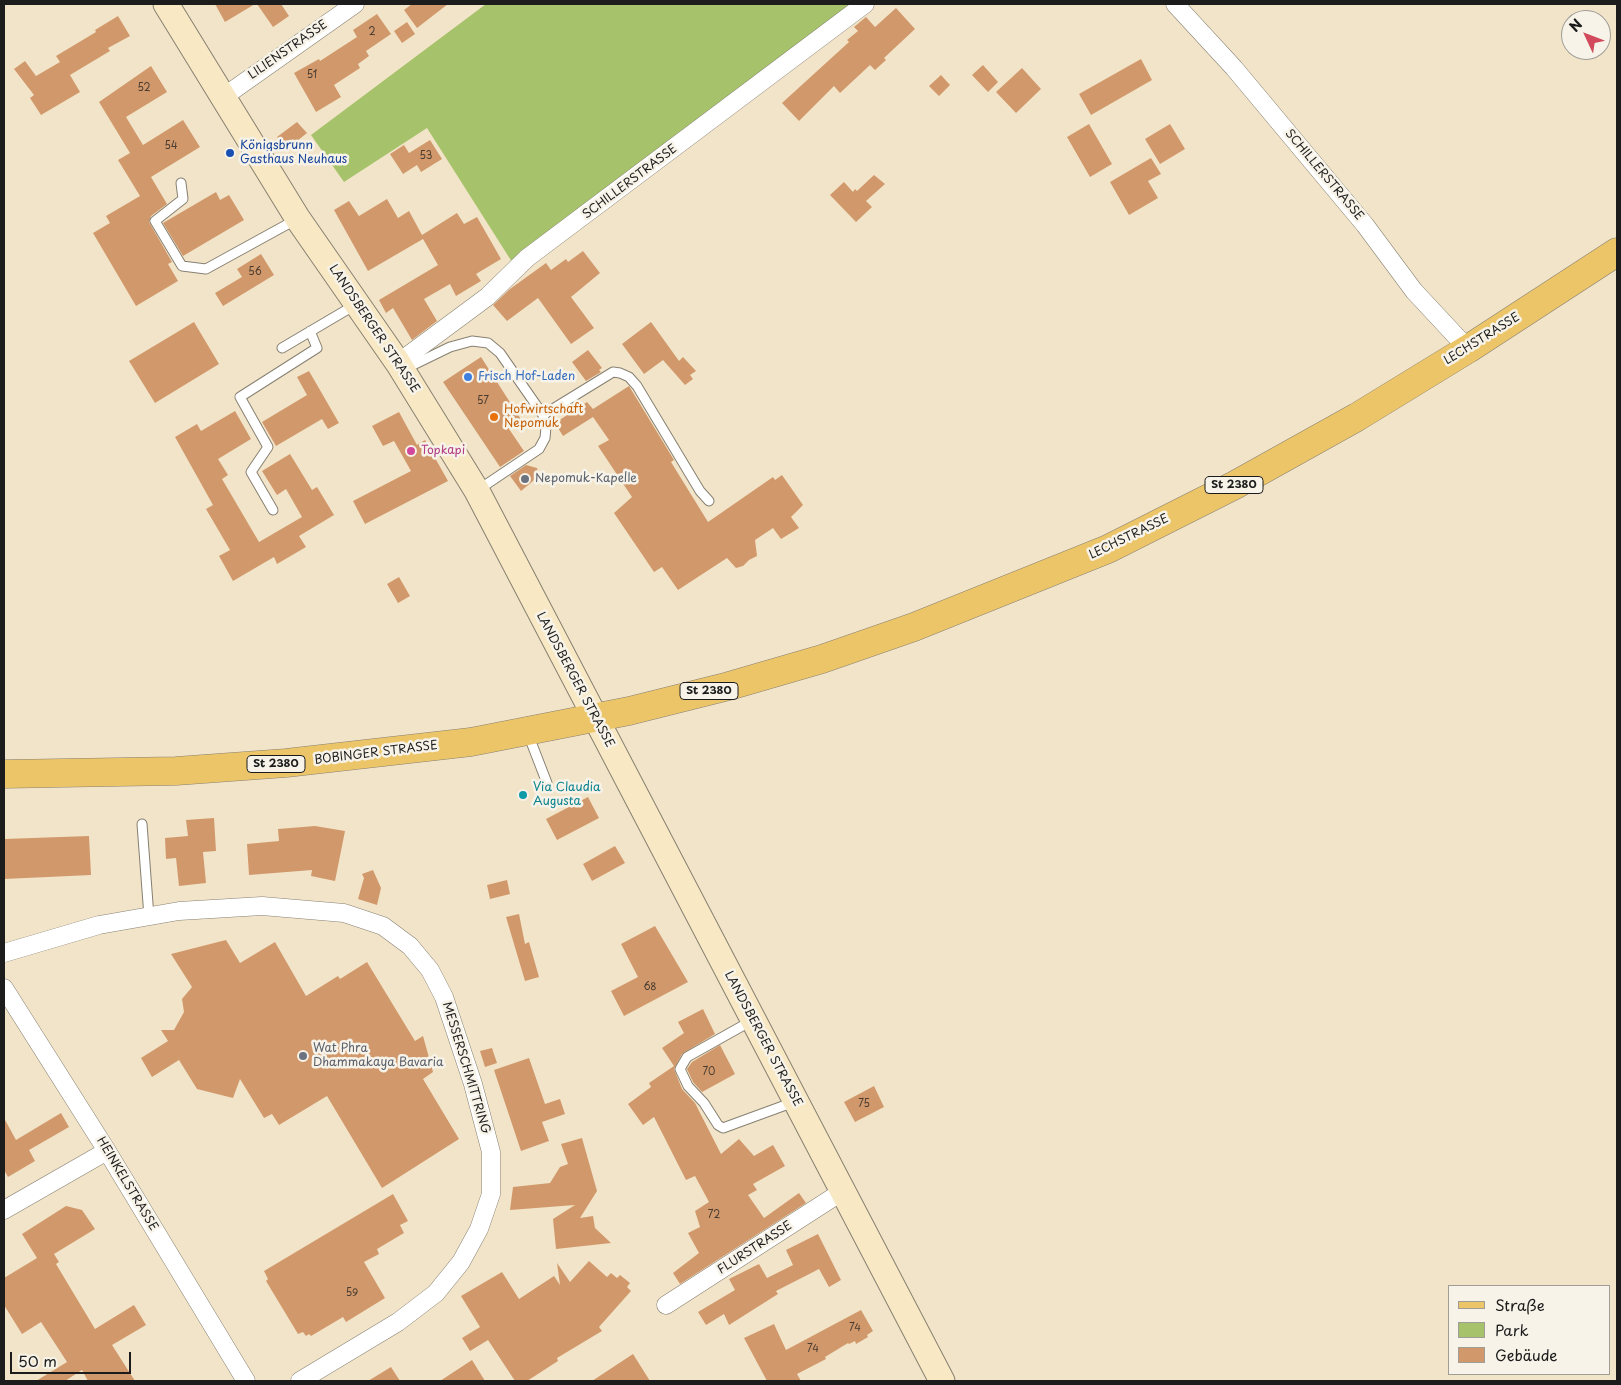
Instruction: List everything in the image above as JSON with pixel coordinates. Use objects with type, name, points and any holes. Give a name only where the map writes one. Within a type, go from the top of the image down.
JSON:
[{"type":"main road","name":"LECHSTRASSE","points":[[595,718],[729,686],[822,659],[914,627],[1108,549],[1235,485],[1357,416],[1468,349],[1617,252]]},
{"type":"main road","name":"BOBINGER STRASSE","points":[[4,774],[176,771],[286,764],[471,742],[595,718]]},
{"type":"street","name":"LANDSBERGER STRASSE","points":[[166,4],[298,219],[401,367],[477,491],[942,1381]]},
{"type":"street","name":"LILIENSTRASSE","points":[[222,98],[354,4]]},
{"type":"street","name":"SCHILLERSTRASSE","points":[[401,367],[487,297],[527,258],[865,4]]},
{"type":"street","name":"SCHILLERSTRASSE","points":[[1176,4],[1234,68],[1346,202],[1414,291],[1468,349]]},
{"type":"street","name":"MESSERSCHMITTRING","points":[[4,953],[99,925],[179,911],[262,906],[344,913],[383,926],[410,946],[430,970],[444,997],[473,1084],[491,1152],[491,1194],[479,1229],[461,1262],[436,1293],[404,1318],[300,1381]]},
{"type":"street","name":"HEINKELSTRASSE","points":[[4,988],[107,1151],[246,1381]]},
{"type":"street","points":[[4,1210],[107,1151]]},
{"type":"street","name":"FLURSTRASSE","points":[[666,1305],[843,1191]]},
{"type":"lane","points":[[181,183],[183,199],[155,221],[182,266],[206,269],[298,219]]},
{"type":"lane","points":[[282,348],[357,304]]},
{"type":"lane","points":[[273,510],[252,472],[268,447],[240,397],[318,348],[310,331]]},
{"type":"lane","points":[[401,367],[413,365],[450,348],[472,341],[488,343],[500,353],[543,414],[546,427],[545,438],[539,449],[477,491]]},
{"type":"lane","points":[[543,414],[613,372],[629,377],[637,386],[700,491],[709,501]]},
{"type":"lane","points":[[527,732],[547,783]]},
{"type":"lane","points":[[142,824],[149,916]]},
{"type":"lane","points":[[753,1020],[687,1057],[680,1069],[688,1086],[722,1128],[796,1101]]},
{"type":"green space","points":[[486,4],[858,4],[512,262],[427,128],[344,182],[311,135]]},
{"type":"building","points":[[215,4],[255,4],[225,22]]},
{"type":"building","points":[[257,4],[281,4],[289,16],[273,27]]},
{"type":"building","points":[[412,4],[448,4],[417,28],[404,10]]},
{"type":"building","points":[[896,8],[915,29],[884,58],[886,60],[875,70],[870,65],[840,93],[834,86],[799,121],[782,103],[849,42],[847,40],[858,31],[854,27],[866,17],[875,27]]},
{"type":"building","points":[[377,14],[391,34],[366,51],[369,56],[358,64],[360,68],[334,85],[341,97],[316,112],[294,73],[319,59],[320,61],[357,37],[353,30]]},
{"type":"building","points":[[118,16],[130,36],[108,48],[110,51],[70,75],[80,92],[41,115],[30,98],[34,95],[14,69],[25,61],[36,76],[60,62],[56,56],[96,32],[95,30]]},
{"type":"building","points":[[407,22],[415,34],[402,43],[394,31]]},
{"type":"building","points":[[1141,59],[1152,80],[1091,115],[1079,94]]},
{"type":"building","points":[[983,65],[998,82],[988,92],[972,75]]},
{"type":"building","points":[[151,66],[167,92],[126,117],[143,145],[183,120],[200,147],[151,177],[167,204],[151,216],[149,222],[172,262],[168,264],[178,281],[136,306],[93,233],[110,223],[106,216],[140,196],[118,160],[130,153],[99,102]]},
{"type":"building","points":[[1022,68],[1041,89],[1016,113],[996,92]]},
{"type":"building","points":[[941,75],[950,85],[939,96],[929,86]]},
{"type":"building","points":[[297,122],[307,133],[287,149],[277,137]]},
{"type":"building","points":[[1089,124],[1112,164],[1090,177],[1067,137]]},
{"type":"building","points":[[1170,124],[1185,149],[1160,164],[1145,139]]},
{"type":"building","points":[[430,140],[442,159],[421,172],[417,165],[403,174],[390,154],[404,145],[409,153]]},
{"type":"building","points":[[1151,158],[1161,174],[1148,181],[1158,198],[1129,215],[1110,182]]},
{"type":"building","points":[[874,175],[885,184],[866,201],[872,207],[856,222],[830,195],[844,182],[853,192],[855,189],[857,191]]},
{"type":"building","points":[[216,192],[220,200],[229,195],[244,220],[183,256],[163,223]]},
{"type":"building","points":[[387,199],[398,218],[409,211],[422,235],[457,213],[464,224],[477,217],[501,259],[476,274],[481,281],[456,296],[450,284],[424,299],[437,321],[412,340],[393,308],[386,313],[379,300],[438,265],[423,239],[368,271],[334,210],[349,201],[359,216]]},
{"type":"building","points":[[583,251],[600,273],[571,297],[594,328],[571,344],[538,298],[507,321],[493,305],[510,289],[546,263],[551,270],[566,259],[568,262]]},
{"type":"building","points":[[261,254],[274,275],[223,306],[215,293],[242,277],[237,269]]},
{"type":"building","points":[[194,322],[219,364],[155,403],[129,361]]},
{"type":"building","points":[[651,322],[679,361],[683,357],[696,371],[690,375],[693,379],[685,385],[663,360],[644,374],[622,344]]},
{"type":"building","points":[[588,350],[602,368],[599,370],[601,372],[586,381],[572,362]]},
{"type":"building","points":[[481,357],[522,421],[509,429],[524,451],[500,467],[443,382]]},
{"type":"building","points":[[309,371],[339,423],[328,429],[322,419],[276,446],[262,422],[307,395],[297,377]]},
{"type":"building","points":[[629,386],[674,460],[671,462],[708,522],[773,477],[775,480],[782,475],[803,505],[791,517],[799,528],[781,539],[773,528],[755,540],[757,556],[743,566],[736,568],[727,558],[678,590],[662,567],[654,572],[614,513],[632,497],[598,446],[609,440],[593,417],[563,436],[555,423],[587,402],[593,409]]},
{"type":"building","points":[[235,411],[251,439],[218,459],[228,475],[222,479],[259,542],[302,517],[286,489],[277,495],[262,471],[290,454],[312,490],[317,487],[334,515],[299,536],[306,547],[277,564],[274,557],[233,581],[219,556],[230,550],[206,509],[213,505],[175,437],[197,424],[201,431]]},
{"type":"building","points":[[399,412],[417,445],[425,440],[448,481],[365,524],[353,501],[411,471],[394,441],[383,446],[372,426]]},
{"type":"building","name":"Nepomuk-Kapelle","points":[[526,465],[537,468],[539,476],[521,491],[510,476]]},
{"type":"building","points":[[399,577],[410,596],[398,603],[387,584]]},
{"type":"building","points":[[588,797],[599,818],[557,840],[546,819]]},
{"type":"building","points":[[214,818],[216,851],[203,852],[206,883],[179,886],[176,858],[166,859],[165,838],[188,836],[186,820]]},
{"type":"building","points":[[315,826],[345,831],[335,881],[311,876],[312,870],[249,875],[247,844],[279,841],[278,829]]},
{"type":"building","points":[[89,836],[91,875],[4,879],[4,839]]},
{"type":"building","points":[[615,846],[625,863],[592,881],[583,864]]},
{"type":"building","points":[[373,870],[381,888],[377,905],[358,899],[364,878],[362,874]]},
{"type":"building","points":[[507,880],[510,894],[490,899],[487,885]]},
{"type":"building","points":[[519,914],[525,944],[529,942],[539,977],[525,981],[506,917]]},
{"type":"building","points":[[655,926],[688,982],[624,1016],[611,991],[638,977],[621,944]]},
{"type":"building","name":"Wat Phra Dhammakaya Bavaria","points":[[226,940],[240,963],[275,942],[306,996],[338,976],[340,979],[367,962],[415,1041],[423,1036],[433,1072],[423,1079],[459,1139],[382,1188],[327,1096],[279,1125],[272,1114],[264,1118],[240,1079],[233,1098],[197,1089],[179,1060],[152,1077],[141,1058],[168,1041],[161,1030],[174,1030],[184,1012],[182,999],[192,987],[171,954]]},
{"type":"building","points":[[703,1009],[715,1034],[682,1054],[674,1069],[682,1089],[695,1103],[721,1154],[739,1139],[754,1156],[773,1145],[785,1166],[753,1184],[757,1190],[748,1195],[764,1218],[799,1193],[806,1203],[680,1284],[673,1273],[699,1253],[688,1233],[700,1227],[695,1211],[709,1202],[695,1176],[686,1180],[654,1117],[643,1125],[628,1104],[651,1087],[649,1083],[674,1066],[662,1048],[684,1033],[678,1022]]},
{"type":"building","points":[[720,1045],[735,1074],[702,1092],[693,1082],[687,1069],[692,1062]]},
{"type":"building","points":[[492,1048],[497,1063],[485,1067],[480,1051]]},
{"type":"building","points":[[529,1058],[545,1104],[560,1099],[565,1114],[542,1122],[549,1141],[521,1151],[494,1070]]},
{"type":"building","points":[[874,1086],[884,1107],[855,1122],[844,1102]]},
{"type":"building","points":[[61,1113],[69,1127],[29,1150],[35,1161],[8,1177],[4,1170],[4,1118],[16,1140]]},
{"type":"building","points":[[582,1138],[597,1191],[580,1218],[593,1216],[595,1228],[611,1243],[556,1249],[553,1219],[575,1205],[510,1210],[513,1187],[550,1183],[560,1167],[568,1164],[561,1144]]},
{"type":"building","points":[[393,1194],[408,1221],[400,1225],[404,1233],[377,1249],[379,1254],[364,1262],[385,1298],[346,1322],[343,1317],[311,1336],[309,1334],[306,1336],[303,1332],[298,1334],[266,1281],[268,1279],[264,1271]]},
{"type":"building","points":[[66,1206],[82,1210],[95,1229],[54,1254],[59,1262],[56,1264],[95,1329],[134,1305],[146,1325],[112,1345],[135,1381],[88,1381],[82,1370],[65,1381],[36,1381],[67,1362],[41,1322],[22,1334],[4,1305],[4,1278],[37,1258],[22,1234]]},
{"type":"building","points":[[818,1234],[841,1280],[829,1287],[819,1269],[776,1291],[778,1294],[729,1325],[724,1314],[706,1325],[698,1312],[735,1290],[729,1279],[759,1264],[767,1278],[793,1265],[786,1250]]},
{"type":"building","points":[[589,1261],[607,1277],[611,1273],[617,1278],[620,1275],[630,1283],[627,1287],[631,1291],[599,1327],[602,1331],[557,1358],[558,1361],[527,1381],[515,1381],[488,1340],[470,1351],[462,1338],[480,1327],[461,1296],[502,1272],[519,1299],[554,1276],[560,1285],[557,1263],[570,1282]]},
{"type":"building","points":[[861,1310],[873,1331],[867,1335],[868,1337],[856,1344],[855,1341],[848,1343],[825,1357],[826,1359],[797,1374],[801,1381],[767,1381],[744,1338],[774,1324],[786,1350]]},
{"type":"building","points":[[633,1354],[650,1381],[592,1381]]},
{"type":"building","points":[[472,1360],[485,1381],[440,1381]]},
{"type":"building","points":[[391,1367],[400,1381],[368,1381]]},
{"type":"place","name":"Königsbrunn Gasthaus Neuhaus","points":[[230,153]]},
{"type":"place","name":"Frisch Hof-Laden","points":[[468,377]]},
{"type":"place","name":"Hofwirtschaft Nepomuk","points":[[494,417]]},
{"type":"place","name":"Topkapi","points":[[411,451]]},
{"type":"place","name":"Nepomuk-Kapelle","points":[[525,479]]},
{"type":"place","name":"Via Claudia Augusta","points":[[523,795]]},
{"type":"place","name":"Wat Phra Dhammakaya Bavaria","points":[[303,1056]]}]
